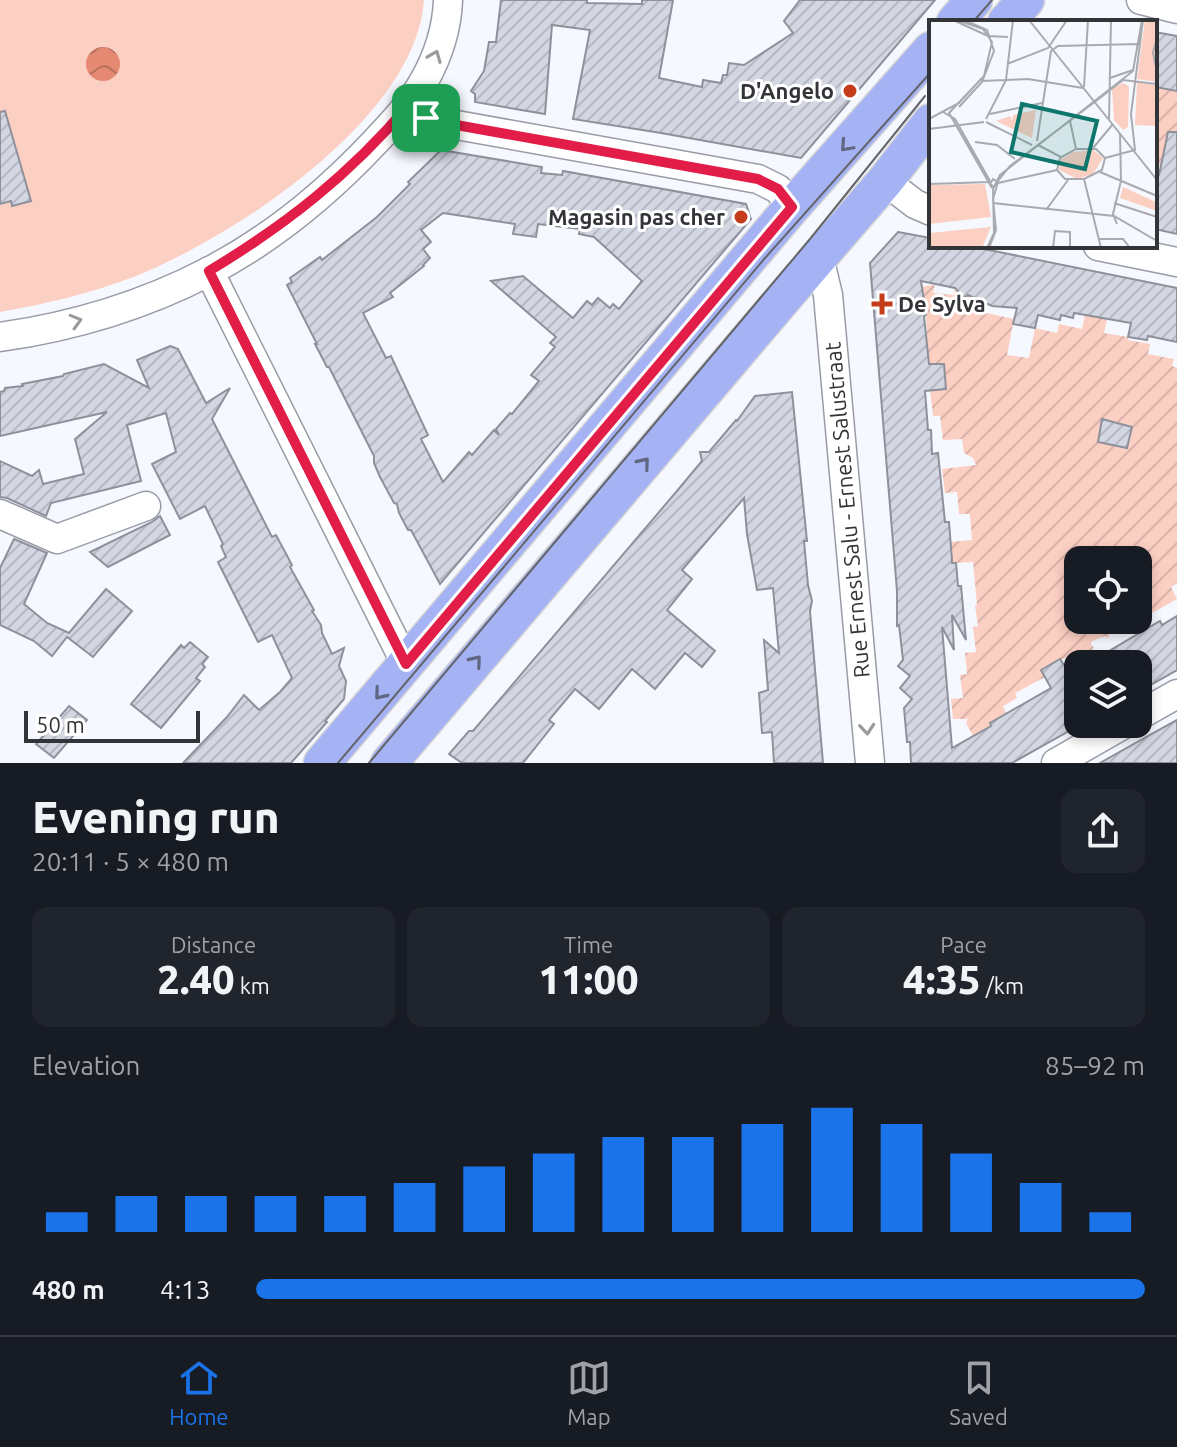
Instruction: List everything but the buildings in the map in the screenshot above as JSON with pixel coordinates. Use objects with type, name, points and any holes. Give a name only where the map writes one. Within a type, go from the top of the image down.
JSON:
[{"type":"main road","points":[[957,20],[974,0]]},
{"type":"main road","points":[[1008,20],[1026,0]]},
{"type":"main road","points":[[322,763],[792,207],[929,52]]},
{"type":"main road","points":[[389,763],[885,181],[929,125]]},
{"type":"main road","points":[[792,207],[819,257]]},
{"type":"street","points":[[0,337],[51,328],[135,303],[209,271],[265,237],[357,162],[408,106],[434,60],[443,34],[448,0]]},
{"type":"street","points":[[1141,0],[1177,9]]},
{"type":"street","points":[[408,106],[434,121],[758,179],[778,189],[792,207]]},
{"type":"street","points":[[885,181],[915,204],[929,210]]},
{"type":"street","points":[[1108,248],[1177,262]]},
{"type":"street","name":"Rue Ernest Salu - Ernest Salustraat","points":[[819,257],[828,295],[870,763]]},
{"type":"street","points":[[209,271],[406,664]]},
{"type":"street","points":[[0,514],[57,539],[146,506]]},
{"type":"street","points":[[1152,708],[1177,694]]},
{"type":"street","points":[[1056,763],[1100,738]]},
{"type":"shaded area","points":[[0,0],[424,0],[413,44],[390,87],[355,129],[314,167],[269,202],[222,233],[136,276],[69,297],[0,312]]},
{"type":"shaded area","points":[[1157,87],[1177,91],[1177,191],[1162,166],[1157,165]]},
{"type":"shaded area","points":[[935,285],[933,293],[954,295],[955,288],[964,298],[977,288],[973,310],[1014,319],[1007,355],[1029,358],[1035,328],[1057,333],[1059,324],[1082,329],[1085,315],[1107,319],[1104,333],[1150,344],[1148,354],[1174,359],[1172,366],[1177,368],[1177,583],[1171,587],[1177,599],[1152,613],[1152,546],[1064,546],[1064,634],[1109,634],[1109,637],[1092,641],[1094,648],[1091,650],[1064,650],[1064,658],[1041,670],[1045,677],[1015,693],[1017,698],[1003,706],[1006,713],[973,736],[966,723],[968,719],[953,719],[951,699],[963,698],[960,675],[967,674],[965,653],[976,652],[973,627],[978,626],[973,562],[952,563],[950,542],[972,540],[970,514],[959,514],[957,492],[945,493],[942,469],[976,465],[973,458],[964,453],[962,439],[943,440],[940,416],[933,416],[930,390],[946,389],[944,364],[928,364],[926,315],[917,287]]},
{"type":"water","points":[[103,47],[115,52],[120,64],[115,76],[103,81],[91,76],[86,64],[91,52]]},
{"type":"tram line","points":[[975,20],[992,0]]},
{"type":"tram line","points":[[338,763],[765,258],[929,74]]},
{"type":"tram line","points":[[369,763],[810,239],[925,96]]},
{"type":"place","name":"D'Angelo","points":[[850,91]]},
{"type":"place","name":"Magasin pas cher","points":[[741,217]]},
{"type":"place","name":"De Sylva","points":[[882,304]]},
{"type":"route","points":[[408,106],[426,118],[758,179],[778,189],[792,207],[406,664],[209,271],[265,237],[327,189],[357,162],[408,106]]}]
